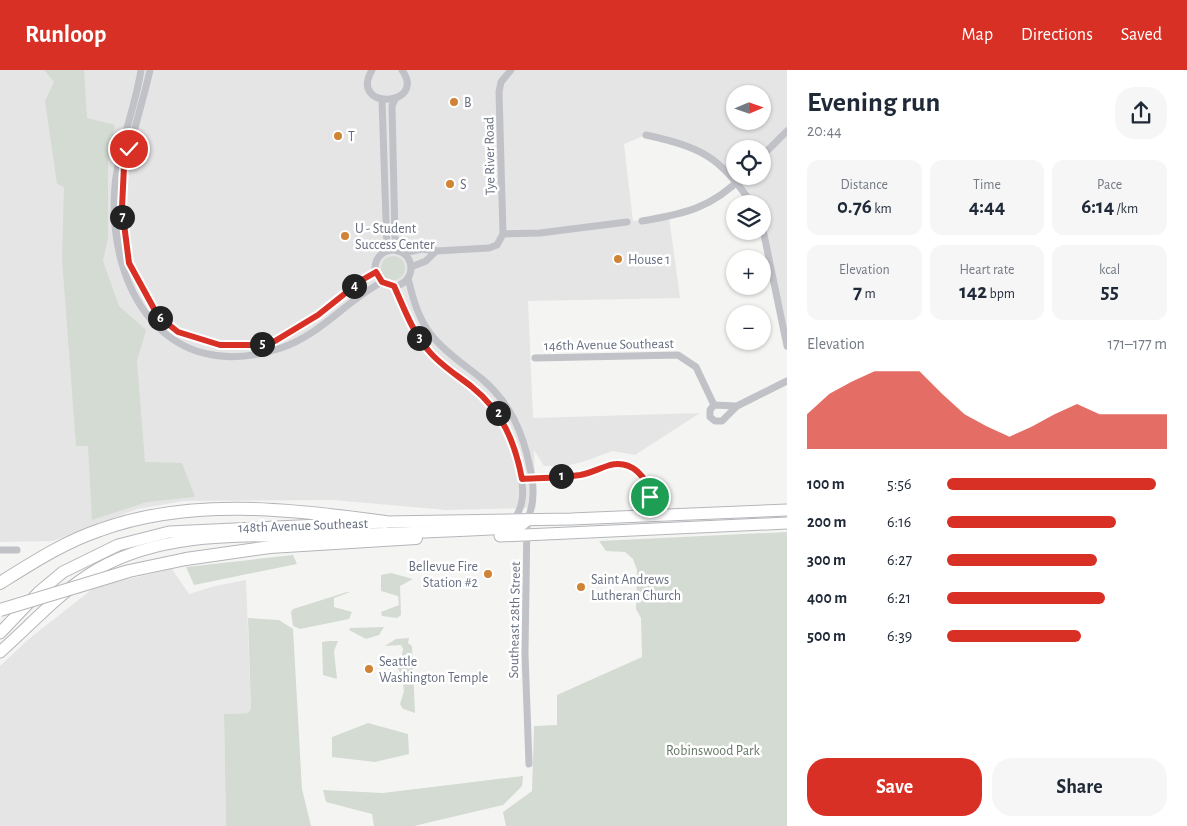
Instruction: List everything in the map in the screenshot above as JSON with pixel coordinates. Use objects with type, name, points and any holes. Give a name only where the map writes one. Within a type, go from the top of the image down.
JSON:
[{"type":"highway","points":[[0,583],[55,550],[99,530],[122,522],[172,513],[230,509],[323,513],[385,522]]},
{"type":"highway","points":[[0,610],[120,573],[186,559],[270,547],[416,538]]},
{"type":"main road","name":"148th Avenue Southeast","points":[[379,534],[416,538],[528,535],[787,510]]},
{"type":"main road","name":"148th Avenue Southeast","points":[[0,633],[52,580],[83,560],[118,544],[169,532],[385,522],[514,519],[787,523]]},
{"type":"main road","name":"148th Avenue Southeast","points":[[0,652],[50,604],[85,577],[122,557],[171,542],[210,538],[379,534],[512,528],[520,526],[527,520]]},
{"type":"street","points":[[141,70],[117,164],[115,212],[122,264],[142,310],[156,327],[174,341],[212,355],[239,356],[268,352],[283,348],[328,323],[369,289],[382,282]]},
{"type":"street","points":[[150,70],[124,166],[122,224],[129,263],[149,302],[166,323],[187,336],[220,345],[275,341],[304,325],[362,280],[376,272]]},
{"type":"street","points":[[372,70],[368,86],[374,96],[382,100],[395,99]]},
{"type":"street","points":[[394,286],[408,278],[411,267],[401,252],[395,237],[392,106],[395,99],[403,92],[406,86],[406,79],[402,70]]},
{"type":"street","name":"Tye River Road","points":[[503,234],[499,92],[501,82],[511,70]]},
{"type":"street","points":[[382,100],[387,251]]},
{"type":"street","points":[[771,147],[787,131]]},
{"type":"street","points":[[646,135],[698,150],[714,158],[726,168]]},
{"type":"street","points":[[642,221],[695,210],[713,201],[733,185]]},
{"type":"street","points":[[514,519],[522,502],[522,479],[514,446],[502,418],[482,396],[436,358],[425,346],[410,322],[394,286],[382,282],[376,272],[378,259],[387,251],[401,252],[422,248],[436,251],[489,248],[497,244],[503,234],[540,233],[627,222]]},
{"type":"street","points":[[765,240],[787,346]]},
{"type":"street","points":[[411,267],[426,261],[436,251]]},
{"type":"street","name":"Southeast 28th Street","points":[[408,278],[418,314],[432,336],[451,356],[482,379],[506,405],[523,438],[532,478],[532,510],[527,520],[525,654],[529,764]]},
{"type":"street","name":"146th Avenue Southeast","points":[[535,358],[678,355],[696,367],[714,405],[710,414],[712,420],[718,422],[724,419],[737,406]]},
{"type":"street","points":[[714,405],[737,406],[787,381]]},
{"type":"street","points":[[522,479],[584,474],[616,464],[628,467],[639,472],[647,483],[651,522]]},
{"type":"street","points":[[0,550],[17,550]]},
{"type":"shaded area","points":[[0,70],[787,70],[787,346],[771,265],[771,250],[768,250],[766,240],[771,240],[771,195],[744,195],[736,185],[771,185],[771,140],[726,140],[726,173],[714,159],[646,135],[624,144],[633,221],[669,217],[680,298],[528,301],[533,418],[700,413],[635,455],[613,451],[565,466],[544,466],[534,450],[536,508],[446,510],[333,500],[184,501],[137,509],[53,541],[0,542]]},
{"type":"shaded area","points":[[172,569],[189,594],[215,586],[246,580],[251,709],[249,713],[224,714],[226,826],[0,826],[0,666],[30,638],[95,587]]},
{"type":"green space","points":[[44,70],[84,70],[87,118],[115,125],[108,163],[108,238],[103,261],[119,306],[146,330],[137,361],[145,462],[182,463],[195,497],[147,502],[92,520],[88,446],[76,446],[62,259],[64,187],[57,184],[45,101],[54,82]]},
{"type":"green space","points":[[393,256],[401,260],[405,268],[401,276],[393,280],[385,276],[381,268],[385,260]]},
{"type":"green space","name":"Robinswood Park","points":[[787,532],[787,826],[506,826],[503,812],[532,791],[534,726],[557,725],[557,695],[642,657],[641,618],[636,609],[637,570],[633,559],[625,552],[606,551],[599,541]]},
{"type":"green space","points":[[293,555],[297,564],[194,585],[186,567]]},
{"type":"green space","points":[[391,573],[413,579],[400,586],[401,615],[397,618],[382,616],[381,612],[399,605],[398,596],[381,591],[381,575]]},
{"type":"green space","points":[[350,592],[334,598],[334,607],[352,612],[349,619],[300,629],[293,626],[291,612],[293,609]]},
{"type":"green space","points":[[248,618],[279,620],[293,629],[302,789],[311,826],[226,826],[224,714],[248,713],[251,709]]},
{"type":"green space","points":[[384,627],[379,635],[366,639],[349,630],[350,628]]},
{"type":"green space","points":[[409,638],[408,643],[412,646],[415,713],[403,709],[400,704],[404,691],[402,675],[394,663],[401,660],[403,649],[401,645],[385,646],[396,639]]},
{"type":"green space","points":[[338,641],[334,651],[337,679],[323,675],[322,642]]},
{"type":"green space","points":[[368,723],[408,734],[409,754],[375,762],[332,757],[332,737]]},
{"type":"green space","points":[[523,776],[522,786],[503,805],[414,826],[374,826],[372,814],[326,802],[323,790],[383,793]]},
{"type":"place","name":"B","points":[[454,102]]},
{"type":"place","name":"T","points":[[338,136]]},
{"type":"place","name":"S","points":[[450,184]]},
{"type":"place","name":"U - Student Success Center","points":[[345,236]]},
{"type":"place","name":"House 1","points":[[618,259]]},
{"type":"place","name":"Bellevue Fire Station #2","points":[[488,574]]},
{"type":"place","name":"Saint Andrews Lutheran Church","points":[[581,587]]},
{"type":"place","name":"Seattle Washington Temple","points":[[369,669]]},
{"type":"route","points":[[129,149],[124,166],[122,186],[122,224],[129,263],[158,316],[178,332],[220,345],[238,346],[275,341],[304,325],[362,280],[376,272],[382,282],[394,286],[410,322],[429,351],[482,396],[502,418],[514,446],[522,479],[584,474],[616,464],[639,472],[647,483],[650,497]]}]
